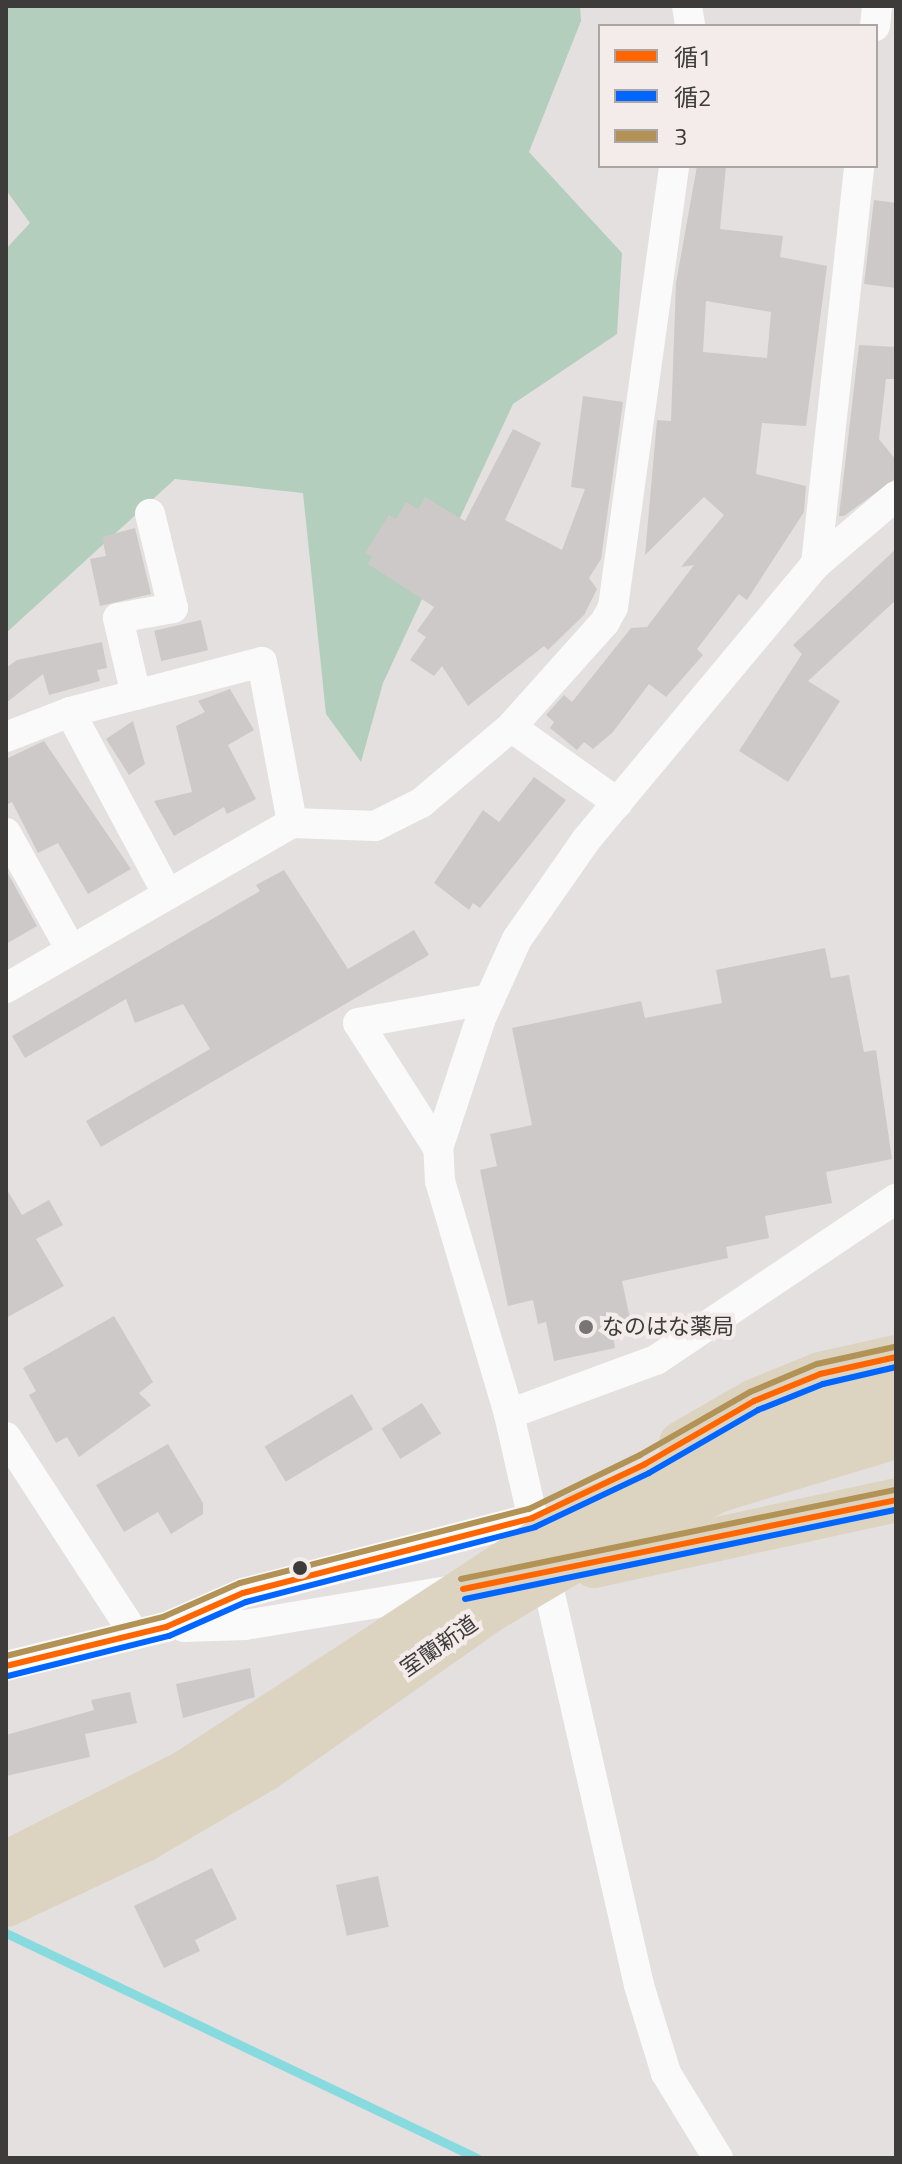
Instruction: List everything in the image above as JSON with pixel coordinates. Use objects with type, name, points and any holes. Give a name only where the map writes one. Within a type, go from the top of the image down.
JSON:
[{"type":"highway","points":[[532,1518],[645,1464],[754,1401],[820,1374],[896,1357]]},
{"type":"highway","name":"室蘭新道","points":[[6,1863],[187,1771],[579,1514],[659,1475],[781,1428],[896,1398]]},
{"type":"highway","name":"室蘭新道","points":[[6,1905],[144,1840],[264,1770],[491,1610],[602,1544],[720,1490],[896,1437]]},
{"type":"highway","points":[[550,1591],[896,1500]]},
{"type":"street","points":[[6,988],[292,823],[375,826],[421,803],[511,727],[613,607],[674,168]]},
{"type":"street","points":[[816,564],[859,168]]},
{"type":"street","points":[[718,2158],[666,2073],[586,1760],[509,1414],[440,1181],[438,1148],[490,999],[517,939],[618,803],[816,564],[896,496]]},
{"type":"street","points":[[136,695],[118,618],[173,608],[150,514]]},
{"type":"street","points":[[6,737],[70,712],[262,662],[292,823]]},
{"type":"street","points":[[70,712],[167,893]]},
{"type":"street","points":[[511,727],[618,803]]},
{"type":"street","points":[[6,833],[71,950]]},
{"type":"street","points":[[438,1148],[358,1023],[490,999]]},
{"type":"street","points":[[509,1414],[656,1360],[896,1199]]},
{"type":"street","points":[[6,1437],[135,1635]]},
{"type":"street","points":[[6,1666],[166,1627],[243,1593],[532,1518]]},
{"type":"street","points":[[166,1627],[245,1625],[550,1591]]},
{"type":"green space","points":[[6,6],[580,6],[581,21],[529,152],[622,253],[617,334],[513,404],[383,683],[361,762],[326,714],[303,493],[175,479],[6,633],[6,249],[30,223],[6,190]]},
{"type":"building","points":[[697,168],[726,168],[720,229],[783,236],[780,257],[827,266],[806,426],[762,423],[756,474],[806,486],[804,512],[747,600],[739,594],[697,649],[703,655],[666,697],[649,684],[613,732],[593,749],[584,742],[577,750],[550,728],[554,722],[546,715],[564,695],[572,702],[631,628],[647,627],[694,565],[681,567],[724,515],[704,497],[645,555],[657,420],[671,421],[676,283]],"holes":[[[706,301],[771,312],[767,358],[703,352]]]},
{"type":"building","points":[[874,200],[896,203],[896,288],[864,284]]},
{"type":"building","points":[[859,345],[896,347],[896,379],[886,379],[879,439],[896,460],[896,478],[844,516],[839,516]]},
{"type":"building","points":[[583,396],[623,402],[601,559],[589,578],[597,589],[584,615],[548,650],[544,646],[468,706],[442,666],[434,676],[410,660],[426,637],[417,631],[434,607],[368,564],[372,557],[365,553],[389,515],[396,519],[406,502],[418,509],[425,497],[465,521],[513,429],[541,443],[505,520],[562,550],[585,489],[571,487]]},
{"type":"building","points":[[135,528],[151,594],[100,606],[90,559],[106,556],[102,537]]},
{"type":"building","points":[[896,549],[896,600],[808,681],[840,701],[788,782],[739,751],[802,654],[793,645]]},
{"type":"building","points":[[201,620],[208,650],[161,661],[154,631]]},
{"type":"building","points":[[102,642],[107,668],[97,670],[100,681],[49,695],[43,674],[6,703],[6,668],[17,660]]},
{"type":"building","points":[[230,689],[254,730],[228,745],[256,799],[227,814],[224,807],[174,836],[154,801],[192,792],[176,726],[205,712],[198,701]]},
{"type":"building","points":[[133,721],[145,764],[129,775],[106,739]]},
{"type":"building","points":[[44,741],[131,869],[88,894],[58,843],[38,853],[12,802],[6,805],[6,759]]},
{"type":"building","points":[[534,777],[566,800],[480,908],[473,903],[469,910],[434,883],[483,810],[499,822]]},
{"type":"building","points":[[6,870],[37,926],[6,944]]},
{"type":"building","points":[[284,870],[348,969],[414,930],[429,955],[101,1147],[86,1121],[210,1049],[183,1004],[135,1023],[126,999],[25,1058],[12,1036],[260,891],[256,885]]},
{"type":"building","points":[[825,948],[831,978],[849,975],[864,1052],[876,1050],[892,1159],[826,1172],[832,1203],[765,1216],[769,1238],[726,1247],[728,1258],[622,1281],[633,1332],[613,1336],[615,1348],[554,1361],[546,1322],[538,1324],[533,1300],[508,1306],[480,1170],[497,1166],[490,1134],[532,1125],[512,1028],[641,1001],[645,1018],[722,1003],[716,970]]},
{"type":"building","points":[[6,1188],[22,1215],[49,1200],[63,1225],[36,1239],[64,1286],[6,1318]]},
{"type":"building","points":[[114,1316],[153,1382],[139,1393],[151,1405],[79,1457],[67,1437],[56,1443],[29,1395],[36,1391],[23,1368]]},
{"type":"building","points":[[352,1394],[373,1429],[286,1482],[265,1447]]},
{"type":"building","points":[[422,1403],[441,1434],[400,1459],[381,1428]]},
{"type":"building","points":[[168,1444],[203,1503],[203,1514],[171,1534],[158,1512],[124,1532],[96,1485]]},
{"type":"building","points":[[250,1668],[255,1697],[183,1718],[176,1684]]},
{"type":"building","points":[[130,1692],[137,1723],[85,1734],[90,1757],[6,1776],[6,1735],[94,1710],[91,1700]]},
{"type":"building","points":[[212,1868],[237,1919],[195,1940],[200,1951],[164,1968],[134,1906]]},
{"type":"building","points":[[378,1876],[389,1927],[347,1936],[336,1885]]},
{"type":"waterway","points":[[6,1933],[477,2158]]},
{"type":"transit line","name":"3","points":[[6,1656],[163,1617],[240,1583],[529,1509],[640,1455],[750,1392],[817,1364],[894,1347]]},
{"type":"transit line","name":"循1","points":[[6,1666],[166,1627],[243,1593],[532,1518],[645,1464],[754,1401],[820,1374],[896,1357]]},
{"type":"transit line","name":"循2","points":[[8,1676],[169,1636],[246,1602],[535,1527],[649,1473],[758,1410],[823,1384],[896,1367]]},
{"type":"transit line","name":"3","points":[[461,1579],[894,1490]]},
{"type":"transit line","name":"循1","points":[[463,1589],[896,1500]]},
{"type":"transit line","name":"循2","points":[[465,1599],[896,1510]]},
{"type":"place","name":"なのはな薬局","points":[[586,1327]]}]
